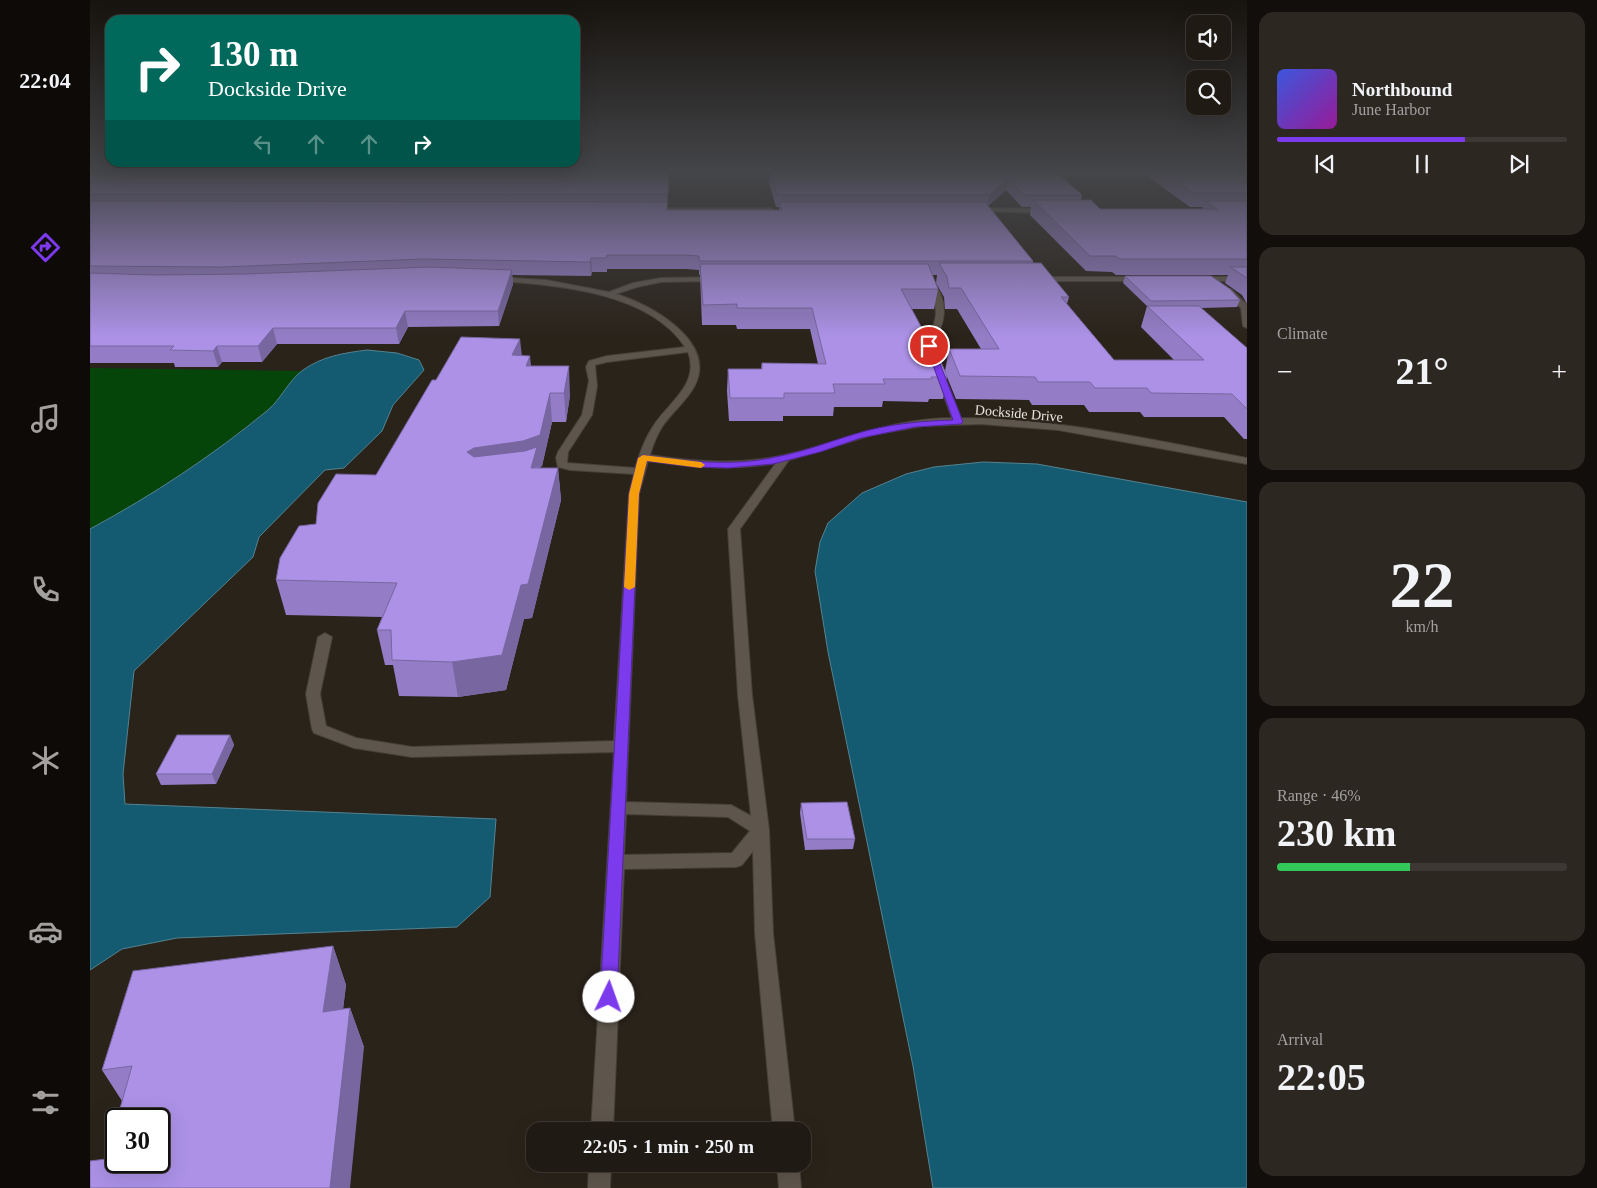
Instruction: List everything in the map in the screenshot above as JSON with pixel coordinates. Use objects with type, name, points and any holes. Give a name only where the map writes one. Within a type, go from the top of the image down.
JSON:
[{"type":"street","points":[[918,278],[938,278]]},
{"type":"street","points":[[928,278],[938,297],[942,316],[929,346],[958,422]]},
{"type":"street","points":[[1026,278],[1153,279]]},
{"type":"street","points":[[486,279],[549,283],[609,295],[651,311],[667,322],[691,349],[696,368],[692,382],[658,426],[643,458],[634,494],[602,1122]]},
{"type":"street","points":[[609,295],[625,287],[646,281],[725,279]]},
{"type":"street","points":[[1192,279],[1247,279]]},
{"type":"street","points":[[1212,279],[1238,298],[1245,307],[1247,326]]},
{"type":"street","points":[[640,471],[558,466],[564,450],[576,436],[586,417],[593,376],[590,369],[593,362],[664,350],[691,349]]},
{"type":"street","name":"Dockside Drive","points":[[643,458],[729,466],[785,458],[878,432],[915,424],[958,422],[994,423],[1063,430],[1247,461]]},
{"type":"street","points":[[783,1122],[764,933],[762,830],[745,695],[734,529],[785,458]]},
{"type":"street","points":[[325,637],[313,694],[319,728],[354,743],[412,752],[621,746]]},
{"type":"street","points":[[618,808],[731,811],[762,830]]},
{"type":"street","points":[[616,862],[736,860],[762,830]]},
{"type":"street","points":[[599,1188],[600,1172]]},
{"type":"street","points":[[789,1172],[790,1188]]},
{"type":"green space","points":[[90,368],[302,371],[270,409],[200,462],[135,504],[90,529]]},
{"type":"water","points":[[367,350],[397,353],[419,360],[424,370],[393,405],[382,431],[344,468],[325,470],[259,537],[253,557],[134,671],[123,774],[125,804],[496,819],[490,897],[457,927],[177,938],[122,949],[90,970],[90,529],[137,503],[204,459],[268,410],[293,379],[303,370],[326,358]]},
{"type":"water","points":[[983,462],[1037,464],[1247,502],[1247,1188],[933,1188],[913,1066],[828,652],[815,571],[820,542],[828,523],[862,493],[906,474],[934,467]]},
{"type":"building","points":[[90,226],[1005,226],[1033,261],[699,261],[699,256],[686,255],[607,255],[606,258],[591,258],[590,262],[423,259],[222,267],[90,266]]},
{"type":"building","points":[[1060,226],[1247,226],[1247,259],[1120,259],[1116,256],[1090,256]]},
{"type":"building","points":[[939,263],[1041,263],[1069,297],[1061,297],[1114,360],[1204,360],[1147,306],[1199,306],[1247,348],[1247,409],[1232,394],[1151,393],[1147,388],[1095,388],[1090,382],[1038,382],[1035,377],[960,376],[949,349],[999,349],[961,288],[949,288],[947,277]]},
{"type":"building","points":[[700,264],[928,264],[938,289],[901,289],[933,349],[936,349],[947,377],[931,377],[932,379],[883,379],[885,384],[833,384],[835,393],[784,393],[784,398],[730,398],[728,369],[762,369],[762,363],[826,364],[812,308],[737,308],[737,304],[703,305]]},
{"type":"building","points":[[429,267],[512,270],[498,311],[405,311],[396,328],[273,328],[258,346],[217,346],[213,351],[170,350],[174,346],[90,346],[90,273],[154,275],[246,274]]},
{"type":"building","points":[[1230,267],[1247,267],[1247,278]]},
{"type":"building","points":[[1125,276],[1211,276],[1230,289],[1240,300],[1151,301]]},
{"type":"building","points":[[461,337],[520,339],[512,355],[530,356],[526,366],[569,366],[564,393],[550,393],[540,435],[523,441],[474,448],[467,452],[474,457],[525,451],[537,447],[531,468],[558,468],[528,584],[521,585],[502,655],[452,662],[392,660],[391,630],[377,630],[397,583],[276,580],[280,558],[299,526],[316,524],[318,503],[336,474],[376,475],[432,380],[436,380]]},
{"type":"building","points":[[177,735],[230,735],[212,774],[156,774]]},
{"type":"building","points":[[847,802],[855,839],[807,839],[801,803]]},
{"type":"building","points":[[333,946],[323,1012],[350,1008],[330,1188],[90,1188],[90,1161],[105,1159],[105,1173],[170,1173],[170,1108],[120,1108],[132,1066],[102,1070],[133,971]]},
{"type":"slow traffic","points":[[629,587],[634,494],[643,458],[701,465]]},
{"type":"route","points":[[609,997],[634,494],[643,458],[729,466],[773,461],[817,450],[859,435],[915,424],[945,421],[958,422],[929,346]]}]
